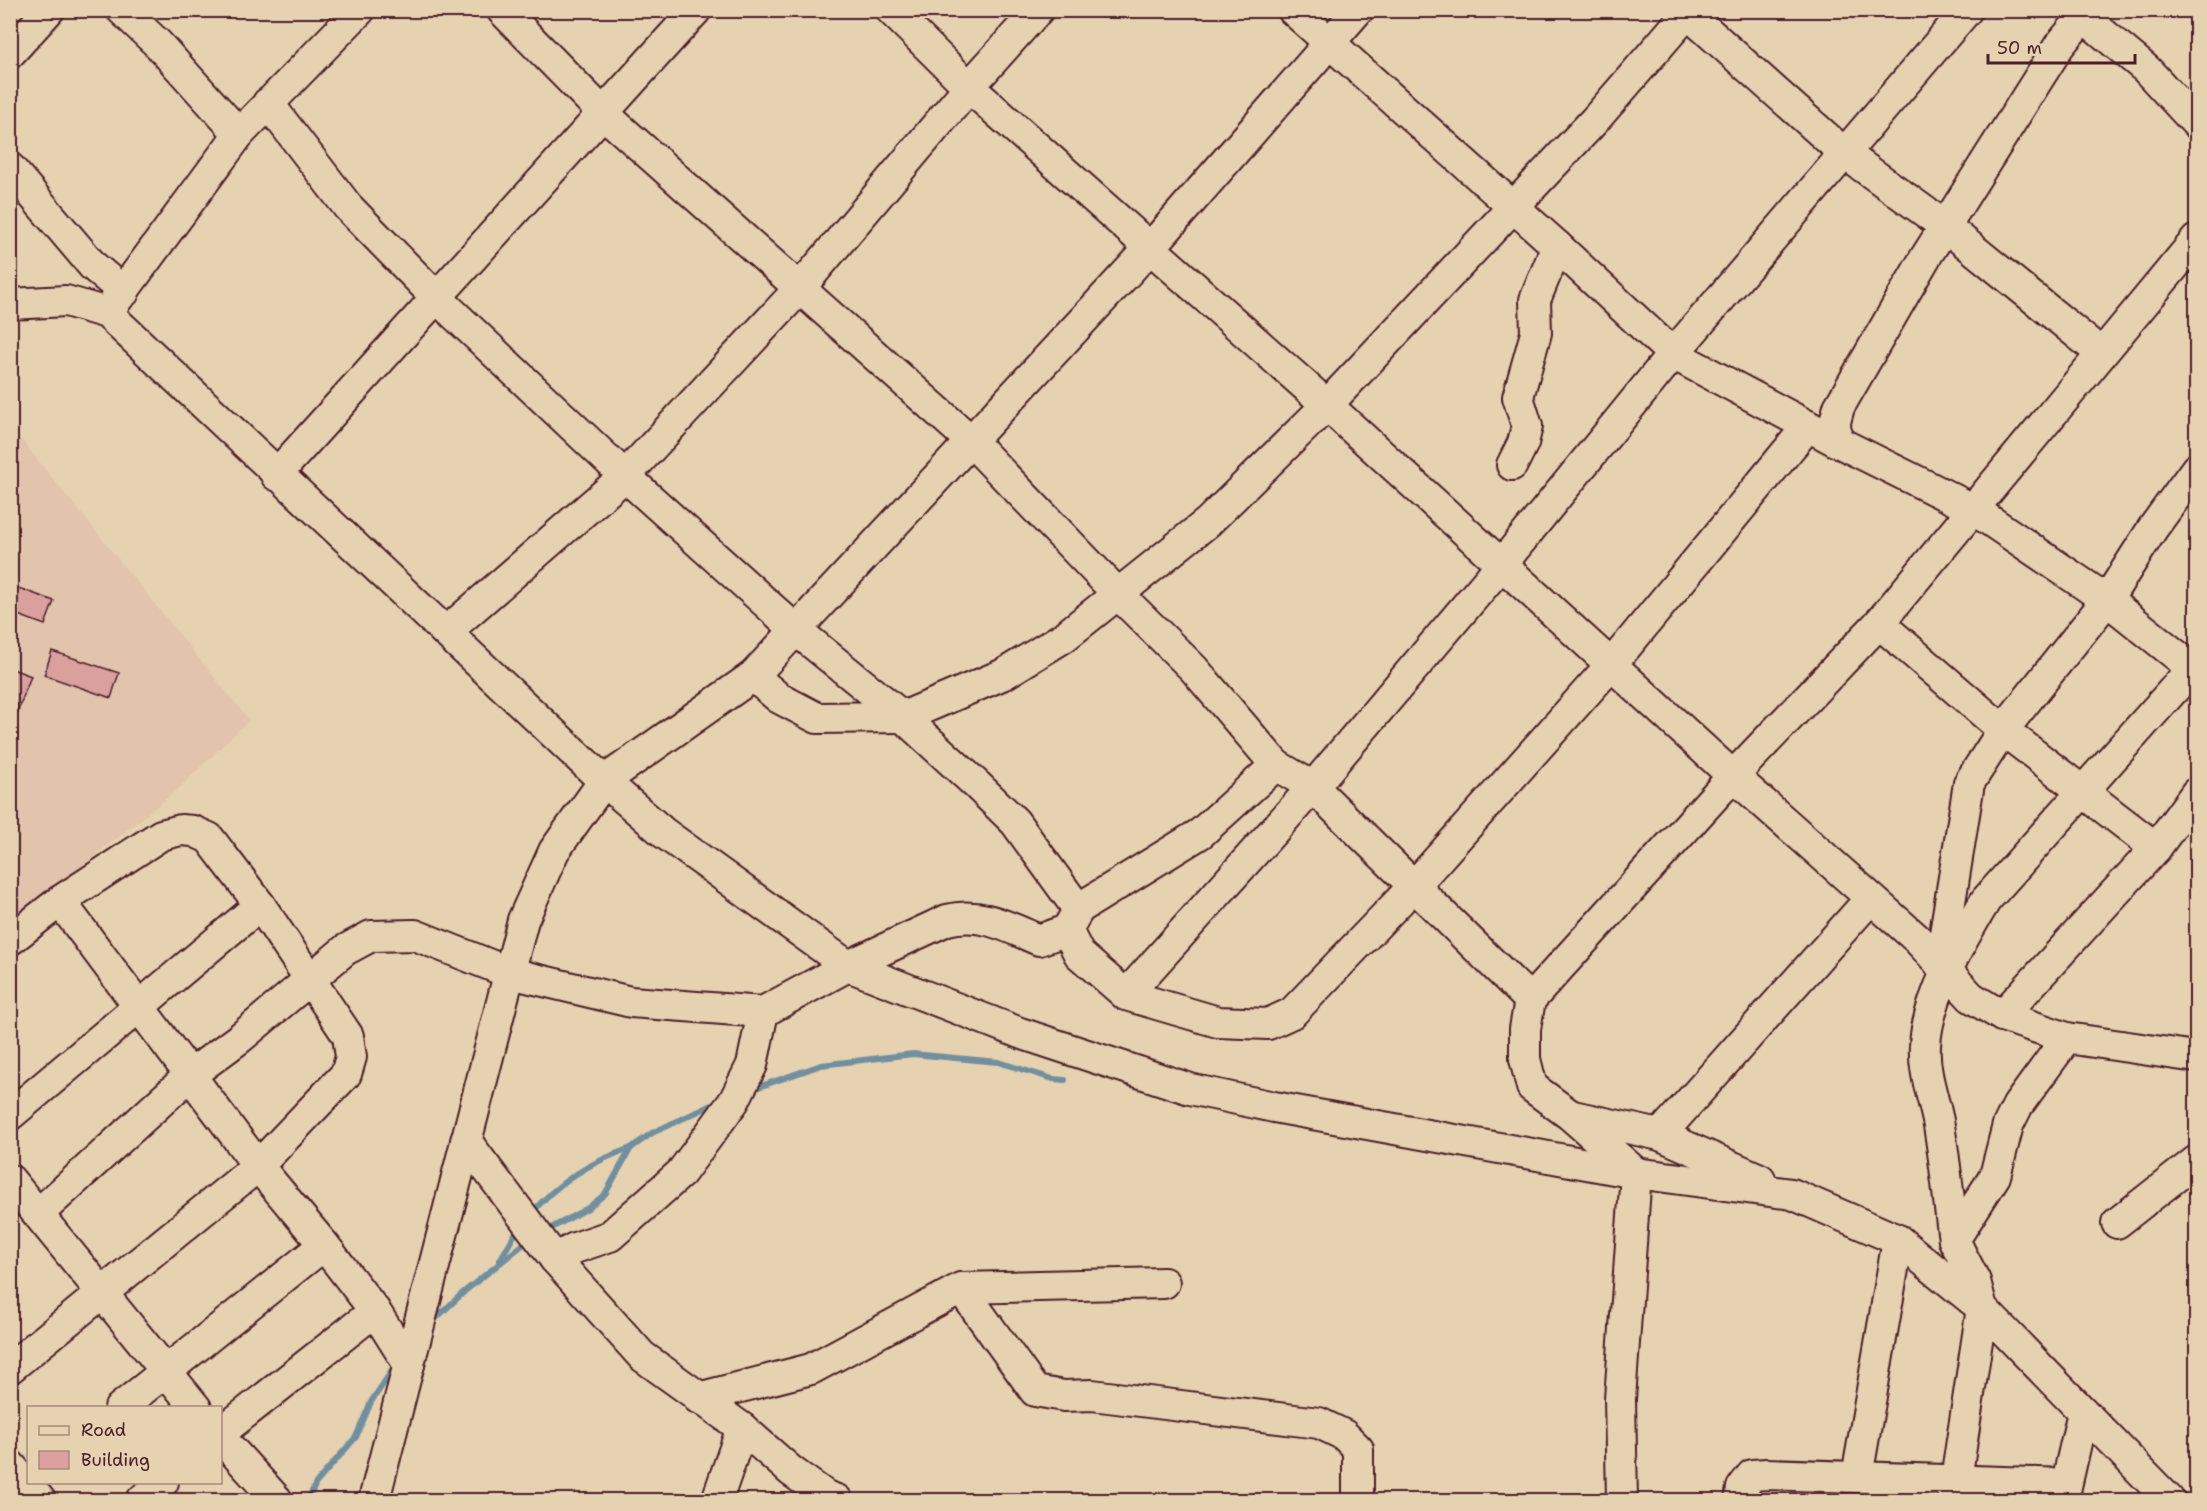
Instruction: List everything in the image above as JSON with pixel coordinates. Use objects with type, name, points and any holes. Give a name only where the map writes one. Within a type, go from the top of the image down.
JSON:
[{"type":"street","points":[[10,53],[49,10]]},
{"type":"street","points":[[122,10],[158,44],[239,134]]},
{"type":"street","points":[[115,303],[239,134],[360,10]]},
{"type":"street","points":[[502,10],[604,114],[970,440],[1118,594],[1194,669],[1276,765],[1313,787],[1530,1000]]},
{"type":"street","points":[[276,475],[696,10]]},
{"type":"street","points":[[891,10],[969,87],[1328,405],[1733,776],[1916,938],[1971,997],[2002,1016],[2067,1038],[2196,1058]]},
{"type":"street","points":[[446,632],[625,476],[800,288],[969,87],[1038,10]]},
{"type":"street","points":[[1293,10],[1557,246],[1673,354],[1819,432],[1973,509],[2107,600],[2195,670],[1986,900],[1943,969]]},
{"type":"street","points":[[374,1500],[523,920],[554,851],[604,781],[753,676],[1151,247],[1358,10]]},
{"type":"street","points":[[1126,995],[1313,787],[1501,565],[1673,354],[1967,10]]},
{"type":"street","points":[[753,676],[779,698],[818,718],[903,717],[1004,674],[1064,637],[1208,522],[1328,405],[1594,121],[1687,12],[1844,153],[1946,227],[2101,353]]},
{"type":"street","points":[[268,103],[348,207],[437,298],[625,476],[796,630],[903,717],[1015,822],[1073,920],[1079,954],[1126,995],[1218,1022],[1268,1024],[1292,1013],[1413,886],[1819,432],[1835,422],[1839,407],[1925,258],[2079,14],[2146,69],[2196,123]]},
{"type":"street","points":[[10,168],[93,266],[115,303],[276,475],[604,781],[664,833],[848,966],[1030,1036],[1190,1089],[1636,1173],[1792,1194]]},
{"type":"street","points":[[1636,1173],[1570,1115],[1532,1087],[1525,1059],[1525,1029],[1530,1000],[1733,776],[1879,624],[2196,240]]},
{"type":"street","points":[[1512,465],[1523,443],[1527,426],[1518,398],[1536,333],[1535,300],[1557,246]]},
{"type":"street","points":[[10,304],[66,301],[115,303]]},
{"type":"street","points":[[1955,1490],[1982,1308],[1975,1281],[1954,1240],[1940,1130],[1927,1074],[1925,1047],[1928,1020],[1943,969],[1969,783],[2003,730],[2107,600],[2153,528],[2196,469]]},
{"type":"street","points":[[1879,624],[2003,730],[2156,848]]},
{"type":"street","points":[[38,1214],[190,1075],[240,1038],[345,950],[371,936],[415,935],[510,973],[631,1002],[763,1012],[848,966],[947,920],[965,915],[982,917],[1039,940],[1073,920],[1201,833],[1276,765]]},
{"type":"street","points":[[2002,1016],[2156,848],[2196,793]]},
{"type":"street","points":[[10,940],[60,901],[161,835],[181,830],[193,831],[209,838],[260,905],[348,1036],[351,1057],[346,1074],[258,1166],[103,1295],[10,1368]]},
{"type":"street","points":[[1660,1135],[1870,899]]},
{"type":"street","points":[[60,901],[258,1166],[375,1311],[409,1365]]},
{"type":"street","points":[[10,1115],[260,905]]},
{"type":"street","points":[[555,1259],[575,1248],[610,1236],[681,1173],[735,1101],[752,1065],[763,1012]]},
{"type":"street","points":[[1954,1240],[1995,1176],[2008,1125],[2018,1105],[2067,1038]]},
{"type":"street","points":[[1570,1115],[1660,1135],[1898,1240],[1982,1308],[2166,1499]]},
{"type":"street","points":[[466,1141],[555,1259],[642,1356],[742,1428],[791,1471],[826,1496],[837,1500]]},
{"type":"street","points":[[2117,1223],[2196,1161]]},
{"type":"street","points":[[1622,1500],[1620,1399],[1636,1173]]},
{"type":"street","points":[[10,1180],[195,1406]]},
{"type":"street","points":[[1857,1477],[1898,1240]]},
{"type":"street","points":[[121,1406],[324,1245]]},
{"type":"street","points":[[698,1398],[811,1369],[961,1288],[1164,1283]]},
{"type":"street","points":[[961,1288],[1035,1391],[1064,1396],[1092,1395],[1319,1423],[1344,1435],[1358,1449],[1358,1500]]},
{"type":"street","points":[[222,1433],[375,1311]]},
{"type":"street","points":[[1740,1500],[1742,1488],[1752,1475],[1857,1477],[1955,1490],[2064,1492],[2083,1412]]},
{"type":"street","points":[[717,1500],[742,1428]]},
{"type":"street","points":[[222,1437],[277,1500]]},
{"type":"street","points":[[142,1500],[161,1484]]},
{"type":"shaded area","points":[[10,426],[249,720],[178,789],[11,923]]},
{"type":"building","points":[[10,585],[54,601],[45,625],[10,612]]},
{"type":"building","points":[[52,651],[119,673],[111,698],[44,675]]},
{"type":"building","points":[[10,668],[31,676],[12,727],[10,727]]},
{"type":"waterway","points":[[750,1090],[821,1065],[913,1054],[998,1062],[1053,1079],[1065,1080]]},
{"type":"waterway","points":[[544,1232],[588,1208],[605,1194],[631,1148],[652,1133],[718,1102]]},
{"type":"waterway","points":[[532,1213],[553,1191],[577,1173],[631,1148]]},
{"type":"waterway","points":[[500,1260],[519,1227]]},
{"type":"waterway","points":[[432,1322],[465,1291],[530,1239]]},
{"type":"waterway","points":[[308,1500],[316,1483],[356,1437],[371,1402],[395,1366]]}]
